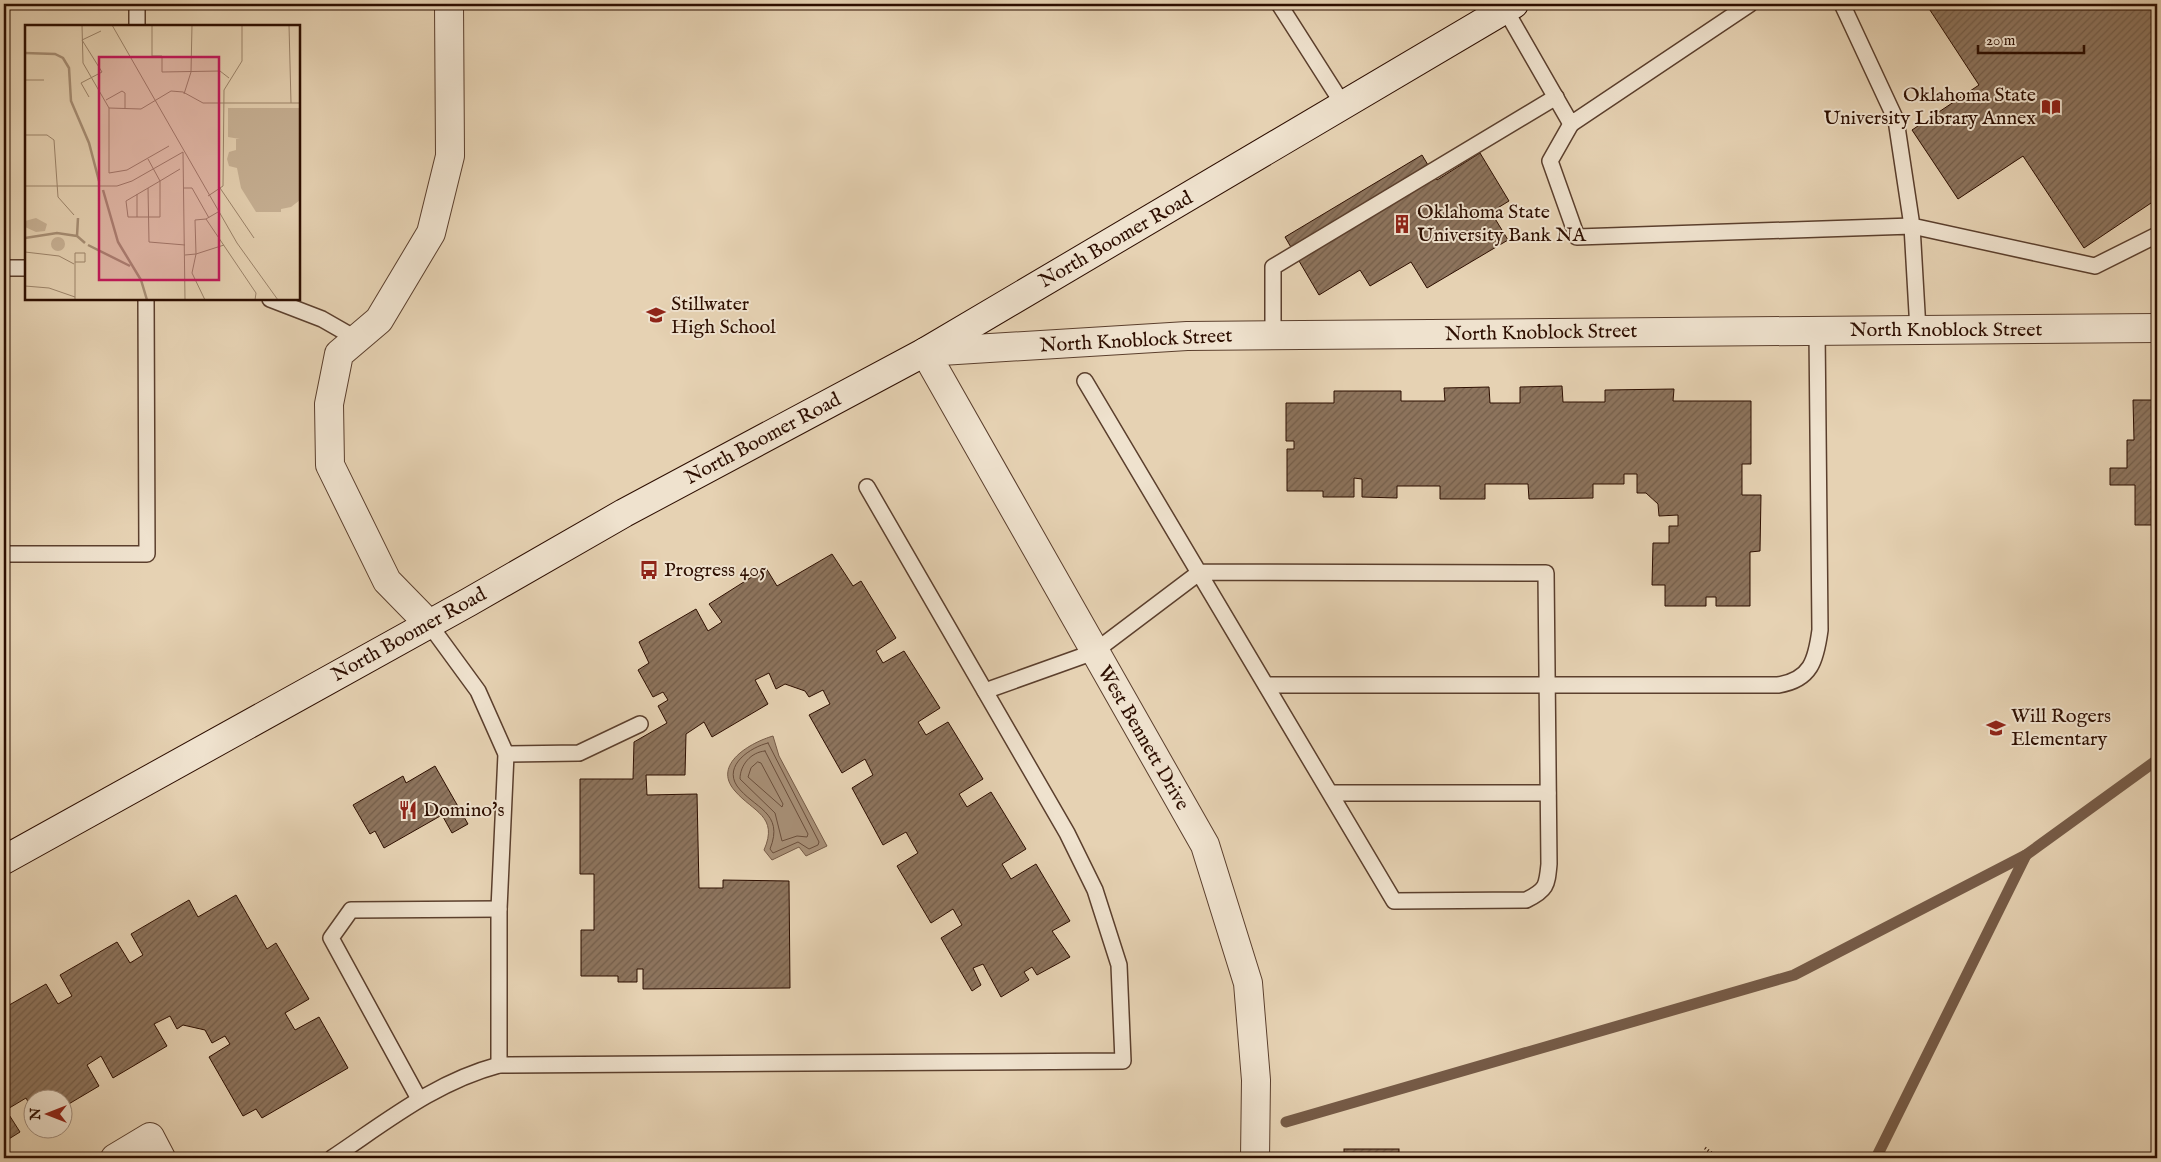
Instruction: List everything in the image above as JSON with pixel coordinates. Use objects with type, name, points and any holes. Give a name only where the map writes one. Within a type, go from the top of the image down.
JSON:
[{"type":"street","points":[[429,624],[387,581],[330,465],[329,404],[339,354],[379,320],[431,233],[450,156],[449,4]]},
{"type":"street","name":"North Boomer Road","points":[[4,860],[429,624],[624,513],[925,352],[1344,106],[1510,6]]},
{"type":"street","name":"North Knoblock Street","points":[[925,352],[1187,336],[2157,328]]},
{"type":"street","name":"West Bennett Drive","points":[[925,352],[1205,845],[1248,983],[1256,1080],[1255,1158]]},
{"type":"street","points":[[115,1158],[150,1137],[161,1158]]},
{"type":"lane","points":[[137,4],[137,25]]},
{"type":"lane","points":[[1279,4],[1344,106]]},
{"type":"lane","points":[[1750,4],[1571,124],[1550,161],[1577,237],[1912,226],[2095,266],[2157,235]]},
{"type":"lane","points":[[1842,4],[1896,120],[1912,226],[1918,330]]},
{"type":"lane","points":[[1510,6],[1571,124]]},
{"type":"lane","points":[[1273,336],[1273,267],[1556,98]]},
{"type":"lane","points":[[4,268],[25,268]]},
{"type":"lane","points":[[4,554],[147,554],[146,300]]},
{"type":"lane","points":[[272,300],[322,320],[357,339]]},
{"type":"lane","points":[[1266,685],[1778,685],[1792,683],[1808,671],[1817,651],[1820,630],[1817,330]]},
{"type":"lane","points":[[985,691],[1094,652],[1200,572],[1546,573],[1547,884],[1539,894],[1526,900],[1394,901],[1200,572],[1085,381]]},
{"type":"lane","points":[[332,1158],[419,1099],[449,1082],[499,1066],[528,1064],[1123,1061],[1119,966],[1095,890],[1067,833],[867,487]]},
{"type":"lane","points":[[429,624],[478,691],[506,754],[500,909],[499,1066]]},
{"type":"lane","points":[[506,754],[579,753],[640,724]]},
{"type":"lane","points":[[1331,793],[1548,793]]},
{"type":"lane","points":[[419,1099],[331,938],[351,910],[500,909]]},
{"type":"path","points":[[1705,1148],[1718,1158]]},
{"type":"water","points":[[773,736],[779,756],[827,846],[806,856],[799,847],[772,860],[764,850],[768,839],[766,822],[735,791],[729,781],[728,772],[731,763],[737,756],[755,743]]},
{"type":"building","name":"Oklahoma State University Library Annex","points":[[1926,4],[2157,4],[2157,199],[2084,248],[2023,156],[1958,199],[1912,130],[1979,85]]},
{"type":"building","name":"Oklahoma State University Bank NA","points":[[1480,153],[1509,201],[1491,212],[1508,240],[1427,288],[1411,262],[1370,286],[1360,270],[1319,295],[1285,237],[1422,155],[1437,180]]},
{"type":"building","points":[[1562,386],[1563,402],[1605,402],[1605,390],[1674,389],[1673,401],[1751,401],[1751,464],[1742,464],[1742,495],[1761,495],[1760,551],[1750,552],[1750,606],[1716,606],[1716,597],[1706,597],[1706,606],[1665,606],[1665,585],[1652,585],[1653,543],[1669,543],[1669,526],[1678,526],[1678,515],[1659,516],[1658,504],[1646,493],[1637,493],[1637,474],[1624,474],[1624,484],[1593,484],[1593,498],[1529,499],[1528,484],[1485,484],[1485,499],[1440,499],[1440,486],[1397,486],[1397,498],[1362,497],[1362,479],[1354,478],[1354,497],[1323,497],[1323,491],[1287,491],[1287,449],[1294,449],[1294,441],[1286,441],[1286,403],[1334,403],[1334,391],[1401,391],[1401,401],[1445,401],[1444,388],[1489,387],[1490,403],[1520,403],[1520,387]]},
{"type":"building","points":[[2133,400],[2157,400],[2157,525],[2135,525],[2135,485],[2110,485],[2110,468],[2127,468],[2127,440],[2134,440]]},
{"type":"building","points":[[832,554],[853,586],[861,581],[896,638],[876,651],[883,663],[904,651],[940,708],[918,722],[926,735],[948,722],[983,779],[959,794],[967,807],[991,792],[1026,849],[1002,864],[1011,879],[1036,864],[1070,921],[1052,931],[1070,957],[1037,975],[1032,967],[1024,972],[1029,980],[1001,997],[983,964],[973,968],[981,985],[972,991],[941,938],[962,925],[953,909],[931,923],[897,866],[918,853],[906,832],[883,845],[852,788],[873,775],[865,759],[842,773],[809,715],[830,704],[823,690],[809,697],[805,691],[785,684],[776,689],[769,673],[755,680],[768,704],[712,737],[704,722],[686,734],[685,775],[646,775],[647,795],[697,794],[699,888],[723,888],[723,880],[789,881],[790,988],[643,989],[643,969],[637,969],[637,982],[618,982],[618,976],[581,976],[581,930],[594,930],[594,874],[580,874],[580,779],[633,779],[634,742],[667,723],[658,706],[668,700],[663,692],[653,697],[638,670],[649,663],[639,642],[696,609],[708,631],[722,622],[709,604],[766,568],[777,586]]},
{"type":"building","name":"Domino's","points":[[435,766],[468,824],[452,833],[442,815],[384,848],[375,831],[370,834],[353,805],[403,776],[406,783]]},
{"type":"building","points":[[236,895],[267,949],[276,943],[309,999],[285,1013],[295,1030],[319,1017],[348,1068],[262,1118],[256,1109],[243,1116],[209,1057],[230,1044],[225,1036],[212,1043],[205,1030],[183,1025],[177,1029],[170,1016],[154,1024],[167,1046],[113,1078],[101,1056],[87,1065],[99,1086],[72,1102],[72,1090],[22,1090],[22,1100],[6,1110],[20,1132],[4,1142],[4,1008],[46,984],[58,1004],[72,996],[60,975],[117,942],[130,963],[143,955],[131,934],[189,900],[198,917]]},
{"type":"building","points":[[1344,1149],[1399,1149],[1399,1158],[1344,1158]]},
{"type":"waterway","points":[[1286,1122],[1794,975],[2026,855],[2157,760]]},
{"type":"waterway","points":[[1876,1158],[2026,855]]},
{"type":"place","name":"Oklahoma State University Library Annex","points":[[2051,107]]},
{"type":"place","name":"Oklahoma State University Bank NA","points":[[1402,224]]},
{"type":"place","name":"Stillwater High School","points":[[656,315]]},
{"type":"place","name":"Progress 405","points":[[649,570]]},
{"type":"place","name":"Will Rogers Elementary","points":[[1996,728]]},
{"type":"place","name":"Domino's","points":[[408,810]]}]
